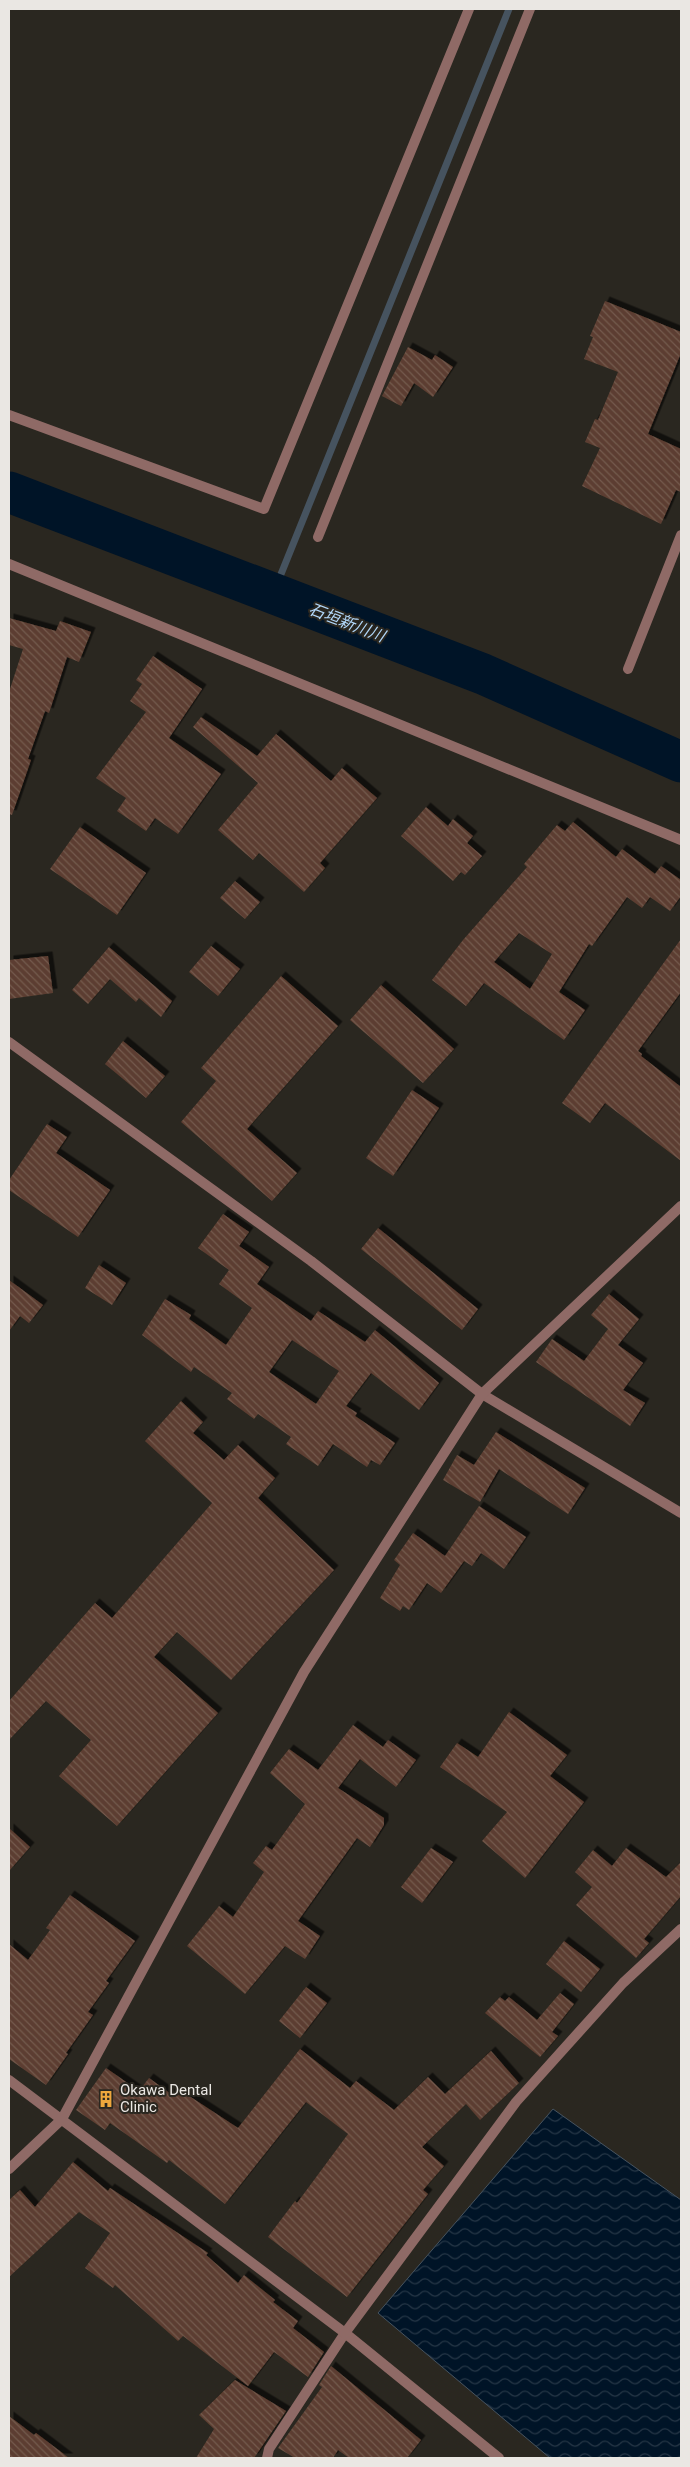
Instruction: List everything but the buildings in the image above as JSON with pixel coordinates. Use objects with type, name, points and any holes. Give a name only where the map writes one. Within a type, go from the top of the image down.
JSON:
[{"type":"street","points":[[9,415],[264,510],[469,9]]},
{"type":"street","points":[[318,537],[530,9]]},
{"type":"street","points":[[628,669],[681,535]]},
{"type":"street","points":[[9,564],[681,840]]},
{"type":"street","points":[[9,1042],[311,1261],[482,1394],[681,1513]]},
{"type":"street","points":[[9,2169],[62,2119],[304,1672],[482,1394],[681,1206]]},
{"type":"street","points":[[267,2458],[270,2449],[345,2333],[516,2102],[623,1983],[681,1929]]},
{"type":"street","points":[[9,2080],[345,2333],[499,2458]]},
{"type":"water","points":[[553,2109],[681,2200],[681,2458],[550,2458],[378,2313]]},
{"type":"waterway","points":[[273,594],[509,9]]},
{"type":"waterway","name":"石垣新川川","points":[[9,492],[483,674],[681,762]]},
{"type":"place","name":"Okawa Dental Clinic","points":[[106,2099]]}]
